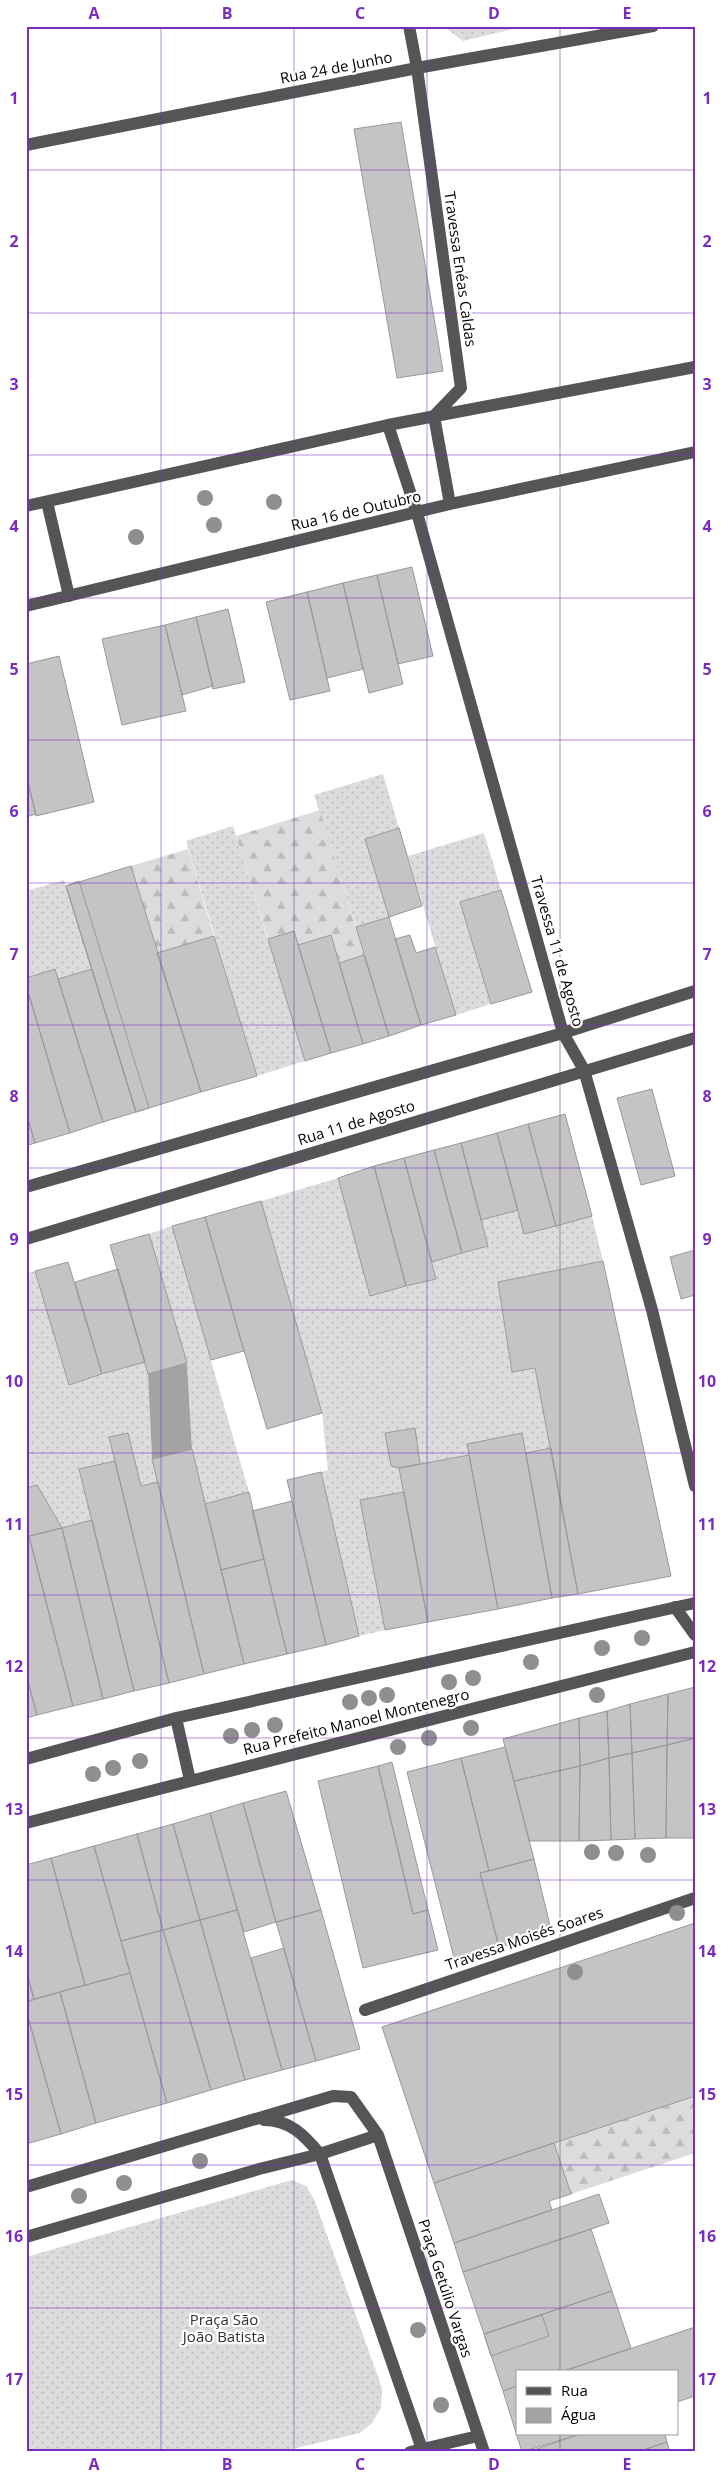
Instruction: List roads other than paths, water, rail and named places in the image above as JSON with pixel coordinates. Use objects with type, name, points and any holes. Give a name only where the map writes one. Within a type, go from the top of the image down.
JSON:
[{"type":"street","name":"Travessa Enéas Caldas","points":[[409,26],[417,68],[461,388],[434,416]]},
{"type":"street","name":"Rua 24 de Junho","points":[[26,145],[417,68],[653,26]]},
{"type":"street","points":[[26,506],[388,425],[695,367]]},
{"type":"street","points":[[434,416],[450,504]]},
{"type":"street","name":"Travessa 11 de Agosto","points":[[388,425],[417,513],[563,1033],[584,1070],[652,1310],[695,1486]]},
{"type":"street","name":"Rua 16 de Outubro","points":[[26,606],[450,504],[695,452]]},
{"type":"street","points":[[47,502],[69,596]]},
{"type":"street","name":"Rua 11 de Agosto","points":[[26,1187],[563,1033],[695,992]]},
{"type":"street","name":"Rua 11 de Agosto","points":[[26,1239],[695,1038]]},
{"type":"street","points":[[26,1759],[176,1718],[695,1602]]},
{"type":"street","points":[[675,1607],[695,1636]]},
{"type":"street","name":"Rua Prefeito Manoel Montenegro","points":[[26,1823],[695,1652]]},
{"type":"street","points":[[176,1718],[190,1780]]},
{"type":"street","name":"Travessa Moisés Soares","points":[[364,2010],[695,1898]]},
{"type":"street","name":"Praça Getúlio Vargas","points":[[26,2187],[333,2096],[350,2097],[378,2134],[484,2452]]},
{"type":"street","name":"Praça Getúlio Vargas","points":[[254,2120],[276,2120],[289,2125],[302,2134],[320,2154],[418,2451]]},
{"type":"street","points":[[26,2236],[258,2169],[320,2154],[378,2134]]},
{"type":"street","points":[[418,2451],[478,2436]]},
{"type":"water","points":[[187,1363],[192,1449],[152,1459],[148,1374]]},
{"type":"park label","name":"Praça São João Batista","points":[[224,2328]]}]
